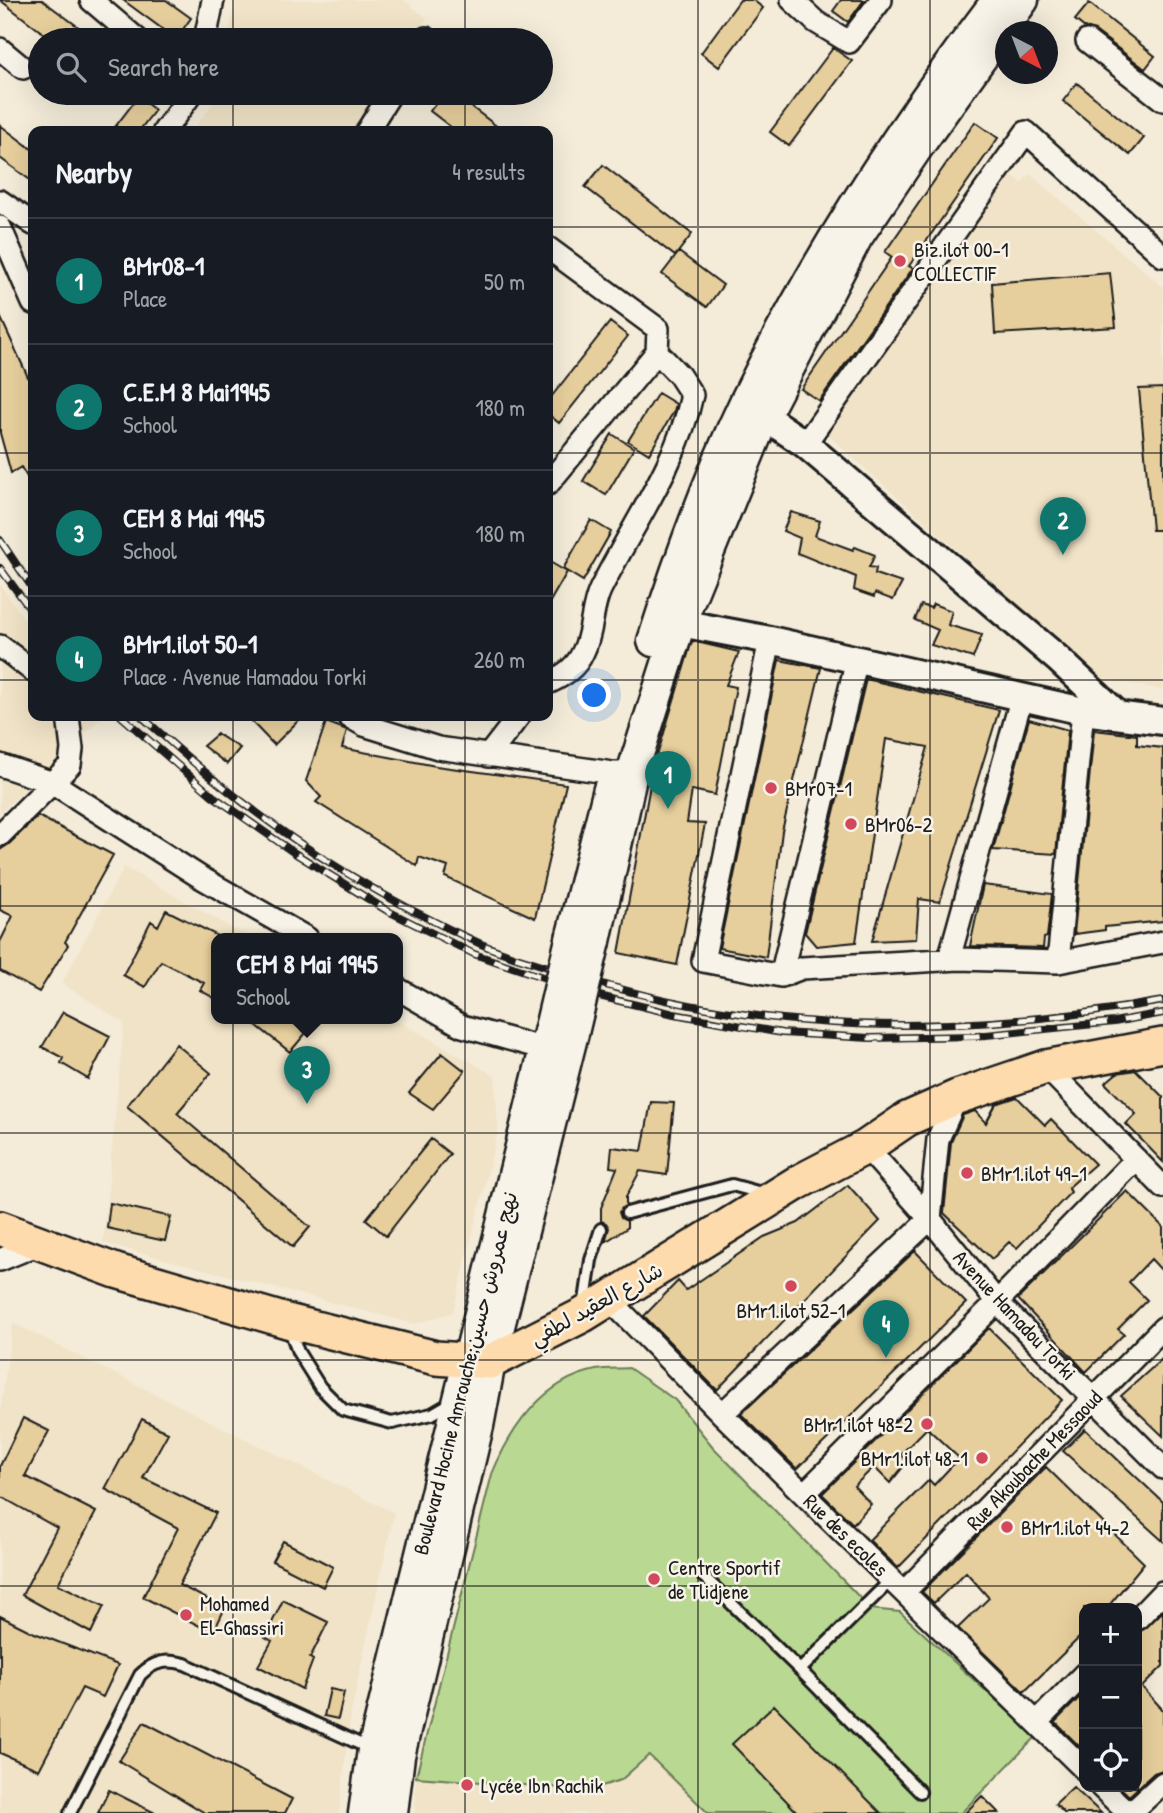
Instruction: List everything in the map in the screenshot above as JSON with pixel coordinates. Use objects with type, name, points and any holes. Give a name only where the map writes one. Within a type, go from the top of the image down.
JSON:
[{"type":"main road","points":[[623,773],[676,570],[755,410],[826,254],[883,158],[997,0]]},
{"type":"main road","points":[[623,773],[680,623],[755,410],[858,237],[919,145],[1023,0]]},
{"type":"main road","name":"Boulevard Hocine Amrouche;نهج عمروش حسين","points":[[364,1813],[386,1753],[478,1426],[480,1362],[556,1035],[584,938],[623,773]]},
{"type":"main road","name":"شارع العقيد لطفي","points":[[480,1362],[596,1307],[797,1183],[866,1147],[907,1119],[957,1097],[1046,1067],[1163,1045]]},
{"type":"main road","points":[[0,1228],[116,1271],[287,1321],[436,1358],[480,1362]]},
{"type":"main road","name":"Boulevard Hocine Amrouche;نهج عمروش حسين","points":[[392,1813],[386,1753],[459,1399],[480,1362]]},
{"type":"street","points":[[91,0],[124,28]]},
{"type":"street","points":[[207,28],[213,0]]},
{"type":"street","points":[[792,0],[816,22],[849,43],[881,0]]},
{"type":"street","points":[[1087,41],[1161,105]]},
{"type":"street","points":[[0,49],[23,68]]},
{"type":"street","points":[[168,126],[183,105]]},
{"type":"street","points":[[378,126],[386,105]]},
{"type":"street","points":[[805,444],[1026,132],[1163,256]]},
{"type":"street","points":[[0,201],[28,221]]},
{"type":"street","points":[[0,227],[28,291]]},
{"type":"street","points":[[553,252],[658,329],[657,352],[553,478]]},
{"type":"street","points":[[553,681],[567,674],[583,652],[598,593],[670,457],[688,416],[692,395],[679,375],[657,352]]},
{"type":"street","points":[[755,410],[805,444],[1058,659],[1118,715]]},
{"type":"street","points":[[680,623],[770,640],[1083,711],[1163,721]]},
{"type":"street","points":[[770,640],[703,961],[781,976],[802,968],[948,959],[1058,962],[1163,942]]},
{"type":"street","points":[[0,646],[28,667]]},
{"type":"street","points":[[781,976],[857,659]]},
{"type":"street","points":[[948,959],[1022,696]]},
{"type":"street","points":[[1058,962],[1083,711]]},
{"type":"street","points":[[0,835],[69,765],[72,748],[69,721]]},
{"type":"street","points":[[358,721],[363,725],[438,748],[488,757],[623,773]]},
{"type":"street","points":[[488,757],[515,721]]},
{"type":"street","points":[[0,765],[53,783],[200,877],[298,933]]},
{"type":"street","points":[[403,992],[462,1026],[556,1035]]},
{"type":"street","points":[[1046,1067],[1163,1187]]},
{"type":"street","points":[[722,1414],[930,1219],[938,1139],[957,1097]]},
{"type":"street","name":"Avenue Hamadou Torki","points":[[866,1147],[930,1219],[997,1302],[1163,1468]]},
{"type":"street","points":[[804,1494],[1136,1159]]},
{"type":"street","points":[[0,1260],[39,1244]]},
{"type":"street","name":"Rue des ecoles","points":[[596,1307],[722,1414],[1079,1764]]},
{"type":"street","name":"Rue Akoubache Messaoud","points":[[898,1586],[1094,1399],[1163,1328]]},
{"type":"street","points":[[1142,1614],[1163,1592]]},
{"type":"street","points":[[1037,1722],[1079,1679]]},
{"type":"street","points":[[1106,1792],[1129,1813],[1163,1783]]},
{"type":"lane","points":[[627,1213],[732,1185],[778,1197]]},
{"type":"lane","points":[[596,1307],[591,1259],[601,1229]]},
{"type":"lane","points":[[287,1321],[298,1352],[320,1387],[343,1410],[392,1423],[432,1414],[459,1399]]},
{"type":"lane","points":[[702,1575],[800,1670],[919,1792]]},
{"type":"lane","points":[[800,1670],[898,1586]]},
{"type":"lane","points":[[70,1813],[140,1675],[147,1668],[166,1661],[185,1664],[386,1753]]},
{"type":"shaded area","points":[[236,0],[403,0],[427,18],[421,28],[230,28]]},
{"type":"shaded area","points":[[212,105],[375,105],[362,126],[196,126]]},
{"type":"shaded area","points":[[1010,173],[1022,183],[1030,174],[1163,287],[1163,690],[1102,679],[822,430]]},
{"type":"shaded area","points":[[0,584],[28,625],[28,721],[98,721],[0,813]]},
{"type":"shaded area","points":[[124,867],[241,933],[211,933],[211,1024],[403,1024],[495,1076],[498,1131],[453,1312],[415,1324],[103,1243],[124,1023],[62,983]]},
{"type":"shaded area","name":"Mohamed El-Ghassiri","points":[[13,1323],[394,1513],[350,1717],[339,1813],[0,1813],[0,1412]]},
{"type":"shaded area","name":"Lycée Ibn Rachik","points":[[649,1755],[707,1813],[415,1813],[416,1777],[589,1790],[621,1780]]},
{"type":"green space","name":"Centre Sportif de Tlidjene","points":[[629,1368],[675,1400],[713,1447],[871,1609],[900,1612],[1036,1737],[961,1813],[708,1813],[649,1755],[621,1780],[589,1790],[416,1777],[492,1474],[500,1456],[532,1408],[560,1384],[577,1375],[596,1370]]},
{"type":"building","points":[[0,0],[42,0],[80,28],[36,28]]},
{"type":"building","points":[[123,0],[166,0],[191,18],[184,28],[161,28]]},
{"type":"building","points":[[740,0],[753,0],[763,8],[719,67],[701,53]]},
{"type":"building","points":[[841,0],[864,0],[848,22],[833,11]]},
{"type":"building","points":[[1089,3],[1155,56],[1145,69],[1095,31],[1085,28],[1075,20]]},
{"type":"building","points":[[833,48],[852,61],[789,146],[770,132]]},
{"type":"building","points":[[1077,83],[1144,138],[1130,155],[1063,101]]},
{"type":"building","points":[[132,105],[148,105],[155,110],[143,126],[116,126]]},
{"type":"building","points":[[435,105],[469,105],[496,126],[450,126],[430,111]]},
{"type":"building","name":"Biz.ilot 00-1 COLLECTIF","points":[[975,122],[998,138],[909,266],[913,268],[819,401],[801,389],[892,257],[885,252]]},
{"type":"building","points":[[0,125],[28,146],[28,178],[0,158]]},
{"type":"building","points":[[603,165],[692,234],[675,256],[585,187]]},
{"type":"building","points":[[679,252],[723,285],[707,307],[662,274]]},
{"type":"building","points":[[1110,273],[1116,327],[995,334],[992,283]]},
{"type":"building","points":[[0,316],[28,377],[28,479],[21,467],[11,473],[0,433]]},
{"type":"building","points":[[610,322],[628,336],[559,423],[553,418],[553,395]]},
{"type":"building","points":[[1163,388],[1163,530],[1152,530],[1139,389]]},
{"type":"building","points":[[658,393],[676,404],[649,454],[628,441]]},
{"type":"building","points":[[612,434],[634,448],[606,495],[583,481]]},
{"type":"building","points":[[791,512],[820,521],[815,536],[875,555],[869,567],[876,568],[875,574],[902,583],[893,600],[875,593],[874,597],[854,590],[856,577],[797,553],[800,538],[783,531]]},
{"type":"building","points":[[591,520],[611,532],[583,581],[563,569]]},
{"type":"building","points":[[553,564],[567,572],[553,596]]},
{"type":"building","points":[[933,604],[952,611],[948,625],[982,635],[973,658],[931,645],[938,630],[915,620],[921,605],[931,608]]},
{"type":"building","points":[[692,641],[739,652],[726,685],[736,687],[715,795],[692,790],[687,823],[705,824],[677,965],[619,953],[653,769]]},
{"type":"building","name":"BMr07-1","points":[[779,660],[821,668],[782,831],[766,957],[719,948]]},
{"type":"building","name":"BMr06-2","points":[[866,679],[999,710],[940,902],[919,899],[916,939],[872,941],[928,747],[886,739],[856,942],[816,946],[805,933]]},
{"type":"building","points":[[1029,719],[1068,730],[1056,854],[993,850]]},
{"type":"building","points":[[251,721],[298,721],[274,745]]},
{"type":"building","points":[[326,722],[347,730],[342,748],[436,766],[566,784],[535,918],[445,877],[448,867],[419,857],[417,866],[316,802],[321,797],[306,781]]},
{"type":"building","points":[[1094,730],[1137,735],[1137,745],[1163,748],[1163,921],[1105,927],[1105,930],[1074,934]]},
{"type":"building","points":[[217,734],[240,748],[227,764],[203,746]]},
{"type":"building","points":[[38,816],[113,855],[65,942],[68,945],[39,992],[0,971],[0,942],[13,916],[0,910],[0,850]]},
{"type":"building","points":[[983,885],[1052,894],[1047,937],[1044,938],[1043,948],[970,946]]},
{"type":"building","points":[[166,910],[212,933],[211,996],[200,990],[204,983],[161,961],[145,987],[123,975],[151,921],[158,926]]},
{"type":"building","points":[[63,1012],[110,1036],[88,1079],[61,1063],[63,1058],[42,1047]]},
{"type":"building","points":[[255,1024],[295,1024],[306,1033],[290,1052]]},
{"type":"building","points":[[176,1044],[211,1073],[177,1113],[310,1227],[293,1247],[127,1106]]},
{"type":"building","points":[[442,1053],[465,1071],[433,1109],[409,1093]]},
{"type":"building","points":[[1136,1070],[1163,1097],[1163,1162],[1126,1124],[1136,1114],[1105,1083],[1117,1073]]},
{"type":"building","name":"BMr1.ilot 49-1","points":[[1017,1097],[1045,1125],[1051,1119],[1095,1164],[1068,1188],[1071,1192],[1017,1248],[1009,1242],[992,1259],[944,1213],[951,1142],[963,1115],[975,1111],[986,1123],[996,1104]]},
{"type":"building","points":[[651,1102],[674,1103],[667,1175],[640,1171],[626,1197],[626,1205],[619,1212],[621,1218],[627,1221],[627,1228],[605,1242],[609,1228],[601,1221],[601,1208],[617,1168],[610,1167],[612,1147],[642,1151]]},
{"type":"building","points":[[431,1139],[450,1154],[386,1236],[366,1219]]},
{"type":"building","name":"BMr1.ilot 52-1","points":[[848,1185],[880,1221],[717,1390],[644,1316],[678,1281],[686,1290],[764,1237],[798,1223]]},
{"type":"building","points":[[1127,1191],[1163,1227],[1163,1272],[1151,1259],[1129,1282],[1147,1300],[1118,1329],[1124,1334],[1086,1372],[1018,1299]]},
{"type":"building","points":[[110,1203],[171,1217],[165,1241],[107,1228]]},
{"type":"building","points":[[915,1251],[966,1303],[797,1469],[741,1414]]},
{"type":"building","points":[[989,1328],[1062,1400],[898,1568],[869,1540],[929,1480],[934,1485],[959,1458],[927,1428],[900,1455],[908,1461],[890,1483],[874,1467],[854,1486],[871,1504],[853,1524],[822,1494]]},
{"type":"building","points":[[1163,1358],[1163,1436],[1121,1396]]},
{"type":"building","points":[[23,1418],[49,1431],[25,1476],[96,1512],[58,1584],[104,1606],[91,1633],[22,1595],[57,1528],[0,1496],[0,1466]]},
{"type":"building","points":[[142,1419],[168,1433],[143,1478],[216,1513],[179,1585],[225,1608],[213,1633],[143,1597],[178,1528],[105,1489]]},
{"type":"building","points":[[1085,1429],[1163,1502],[1163,1541],[1063,1451]]},
{"type":"building","points":[[1046,1467],[1144,1563],[1111,1603],[1079,1603],[1079,1638],[1024,1692],[958,1628],[989,1598],[966,1572],[934,1603],[922,1592]]},
{"type":"building","points":[[283,1541],[333,1567],[323,1587],[272,1561]]},
{"type":"building","points":[[283,1600],[328,1622],[310,1658],[313,1660],[302,1689],[258,1666],[272,1641],[265,1637]]},
{"type":"building","points":[[1163,1611],[1163,1666],[1142,1687],[1142,1630]]},
{"type":"building","points":[[0,1616],[32,1632],[118,1665],[103,1697],[82,1688],[39,1770],[0,1753]]},
{"type":"building","points":[[1142,1687],[1163,1710],[1163,1770],[1154,1773],[1142,1784]]},
{"type":"building","points":[[330,1689],[344,1692],[338,1719],[324,1716]]},
{"type":"building","points":[[1079,1698],[1079,1746],[1055,1722]]},
{"type":"building","points":[[774,1705],[881,1813],[798,1813],[732,1744]]},
{"type":"building","points":[[144,1722],[292,1799],[285,1813],[205,1813],[119,1761]]},
{"type":"building","points":[[1073,1787],[1101,1813],[1064,1813],[1055,1804]]},
{"type":"building","points":[[109,1790],[155,1813],[98,1813]]},
{"type":"building","points":[[982,1796],[999,1813],[965,1813]]},
{"type":"railway","points":[[0,540],[28,582]]},
{"type":"railway","points":[[0,568],[28,606]]},
{"type":"railway","points":[[127,721],[213,796],[293,852],[386,910],[474,954],[599,996],[674,1014],[782,1033],[870,1038],[976,1036],[1114,1022],[1163,1013]]},
{"type":"railway","points":[[147,721],[250,808],[313,852],[413,911],[491,948],[634,993],[709,1009],[784,1019],[859,1024],[934,1025],[1010,1021],[1163,1001]]},
{"type":"place","name":"Biz.ilot 00-1 COLLECTIF","points":[[900,261]]},
{"type":"place","name":"C.E.M 8 Mai1945","points":[[1063,555]]},
{"type":"place","name":"BMr07-1","points":[[771,788]]},
{"type":"place","name":"BMr08-1","points":[[668,809]]},
{"type":"place","name":"BMr06-2","points":[[851,824]]},
{"type":"place","name":"CEM 8 Mai 1945","points":[[307,1104]]},
{"type":"place","name":"BMr1.ilot 49-1","points":[[967,1173]]},
{"type":"place","name":"BMr1.ilot 52-1","points":[[791,1286]]},
{"type":"place","name":"BMr1.ilot 50-1","points":[[886,1358]]},
{"type":"place","name":"BMr1.ilot 48-2","points":[[927,1424]]},
{"type":"place","name":"BMr1.ilot 48-1","points":[[982,1458]]},
{"type":"place","name":"BMr1.ilot 44-2","points":[[1007,1527]]},
{"type":"place","name":"Centre Sportif de Tlidjene","points":[[654,1579]]},
{"type":"place","name":"Mohamed El-Ghassiri","points":[[186,1615]]},
{"type":"place","name":"Lycée Ibn Rachik","points":[[467,1785]]}]
